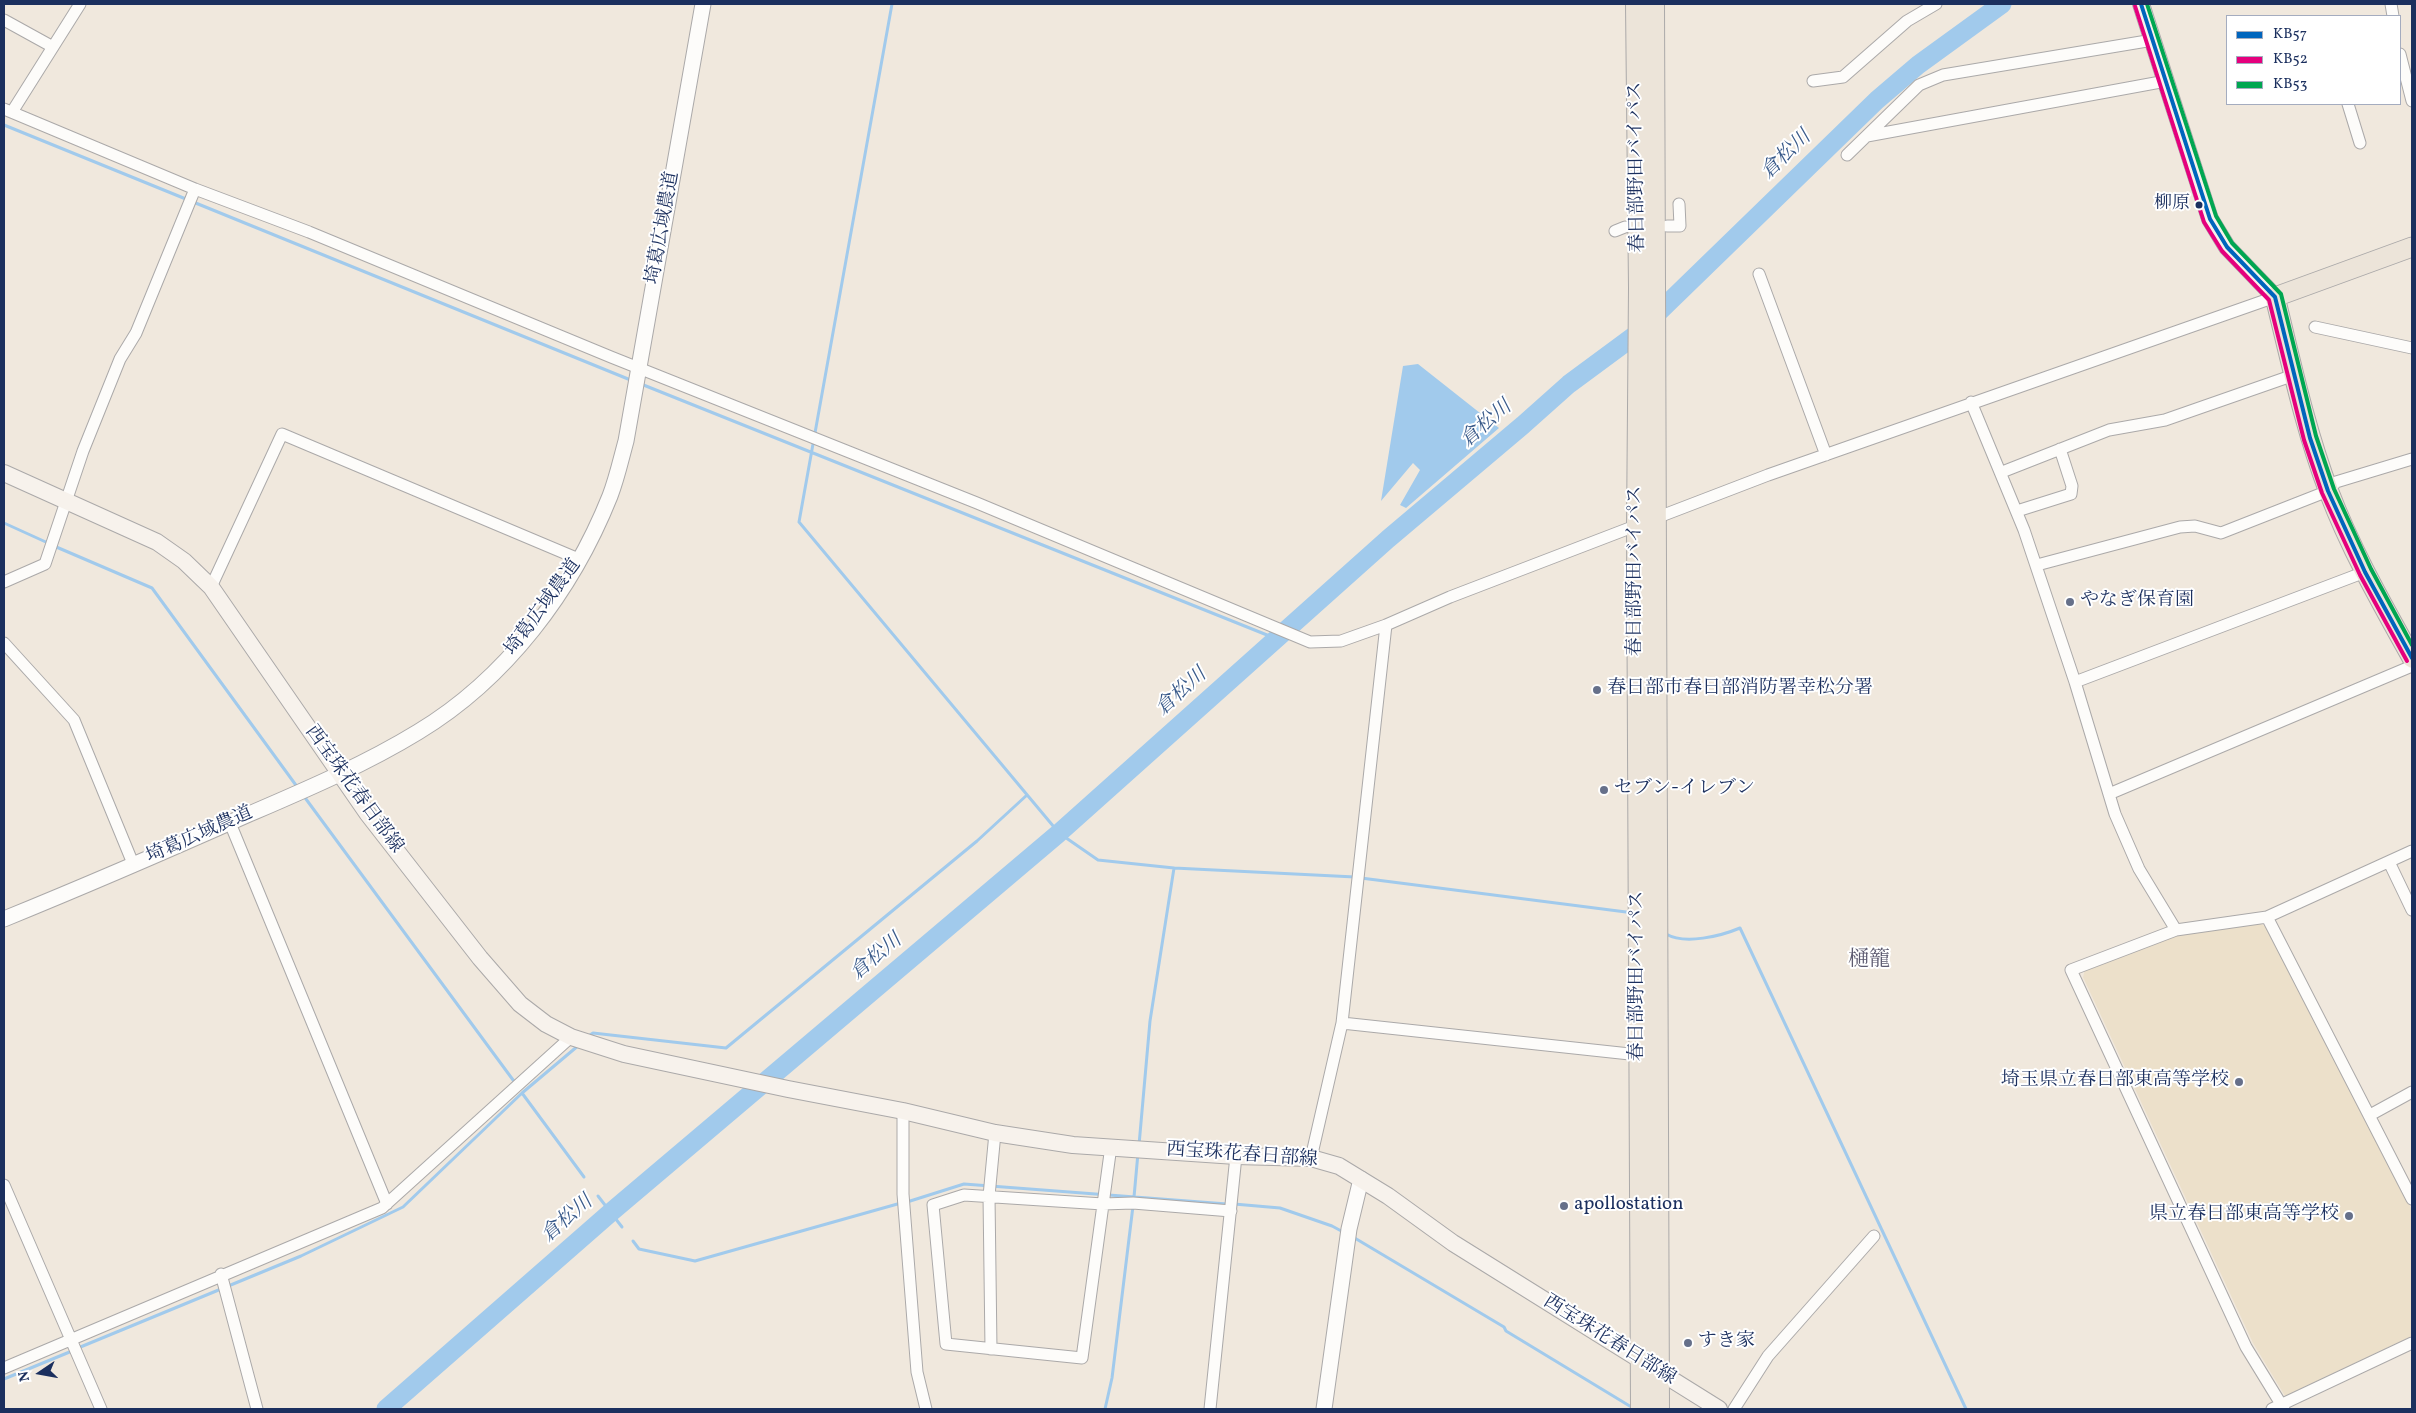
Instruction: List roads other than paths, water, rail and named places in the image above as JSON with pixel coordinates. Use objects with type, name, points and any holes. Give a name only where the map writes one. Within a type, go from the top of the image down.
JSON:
[{"type":"highway","name":"春日部野田バイパス","points":[[1636,4],[1639,288],[1636,527],[1641,1409]]},
{"type":"highway","name":"春日部野田バイパス","points":[[1654,4],[1659,1409]]},
{"type":"main road","points":[[2142,4],[2214,227],[2227,247],[2275,297],[2310,438],[2328,491],[2365,572],[2406,634],[2412,658]]},
{"type":"main road","points":[[2275,297],[2412,247]]},
{"type":"main road","name":"西宝珠花春日部線","points":[[4,473],[157,542],[184,561],[211,587],[339,774],[480,958],[520,1004],[546,1024],[571,1037],[624,1054],[719,1075],[903,1111],[995,1133],[1073,1145],[1111,1146],[1236,1156],[1311,1158],[1339,1166],[1361,1179],[1453,1243],[1720,1409]]},
{"type":"street","points":[[80,4],[53,47],[8,111],[195,189],[309,232],[639,368],[968,499],[1310,642],[1341,641],[1386,625],[1450,596],[1826,455],[1971,402],[2275,297]]},
{"type":"street","name":"埼葛広域農道","points":[[4,919],[134,866],[339,774],[418,732],[463,700],[515,651],[580,560],[611,494],[626,441],[703,4]]},
{"type":"street","points":[[1813,81],[1843,77],[1907,22],[1936,4]]},
{"type":"street","points":[[4,20],[53,47]]},
{"type":"street","points":[[1847,155],[1919,85],[1943,75],[2153,40]]},
{"type":"street","points":[[2401,56],[2408,72],[2404,89],[2412,101]]},
{"type":"street","points":[[1867,136],[2166,81]]},
{"type":"street","points":[[2348,105],[2360,143]]},
{"type":"street","points":[[4,582],[45,564],[84,451],[120,358],[136,333],[195,189]]},
{"type":"street","points":[[1667,226],[1680,226],[1679,204]]},
{"type":"street","points":[[1759,274],[1826,455]]},
{"type":"street","points":[[2315,327],[2412,348]]},
{"type":"street","points":[[2002,472],[2109,430],[2165,420],[2294,375]]},
{"type":"street","points":[[1971,402],[2002,472],[2037,565],[2075,682],[2108,794],[2129,850],[2176,930]]},
{"type":"street","points":[[211,587],[282,434],[580,560]]},
{"type":"street","points":[[2017,511],[2070,494],[2072,486],[2060,449]]},
{"type":"street","points":[[2037,565],[2180,527],[2195,526],[2221,533],[2328,491],[2336,482],[2412,459]]},
{"type":"street","points":[[2075,682],[2365,572]]},
{"type":"street","points":[[1311,1158],[1342,1023],[1386,625]]},
{"type":"street","points":[[4,643],[74,720],[134,866]]},
{"type":"street","points":[[2108,794],[2412,666]]},
{"type":"street","points":[[230,823],[388,1204]]},
{"type":"street","points":[[2412,851],[2267,917],[2176,930],[2070,970],[2246,1346],[2279,1408],[2412,1343]]},
{"type":"street","points":[[2389,862],[2412,910]]},
{"type":"street","points":[[2267,917],[2412,1198]]},
{"type":"street","points":[[1342,1023],[1639,1055]]},
{"type":"street","points":[[4,1368],[222,1278],[388,1204],[571,1037]]},
{"type":"street","points":[[2370,1115],[2412,1092]]},
{"type":"street","points":[[903,1111],[903,1204],[917,1372],[926,1409]]},
{"type":"street","points":[[991,1349],[989,1196],[995,1133]]},
{"type":"street","points":[[1111,1146],[1103,1204],[1082,1358],[946,1344],[933,1205],[964,1194],[1103,1204],[1133,1203],[1231,1211]]},
{"type":"street","points":[[1210,1409],[1236,1156]]},
{"type":"street","points":[[1324,1409],[1349,1229],[1361,1179]]},
{"type":"street","points":[[4,1185],[101,1409]]},
{"type":"street","points":[[1734,1409],[1768,1356],[1874,1236]]},
{"type":"street","points":[[222,1278],[257,1409]]},
{"type":"water","points":[[1418,364],[1499,428],[1406,508],[1400,505],[1420,470],[1413,463],[1381,501],[1403,366]]},
{"type":"waterway","points":[[892,4],[799,522],[1059,833],[1098,860],[1174,868],[1355,877]]},
{"type":"waterway","name":"倉松川","points":[[386,1409],[610,1213],[1059,833],[1388,539],[1569,384],[1634,336],[1877,100],[1918,65],[2002,4]]},
{"type":"waterway","points":[[4,125],[633,381]]},
{"type":"waterway","points":[[641,384],[1277,639]]},
{"type":"waterway","points":[[4,523],[48,543]]},
{"type":"waterway","points":[[54,546],[152,588],[298,788]]},
{"type":"waterway","points":[[303,795],[516,1084]]},
{"type":"waterway","points":[[587,1037],[593,1033],[726,1048],[977,841],[1027,795]]},
{"type":"waterway","points":[[1139,1145],[1150,1021],[1174,868]]},
{"type":"waterway","points":[[1361,878],[1626,912],[1632,915]]},
{"type":"waterway","points":[[1666,934],[1683,939],[1693,939],[1723,934],[1740,928],[1966,1409]]},
{"type":"waterway","points":[[78,1348],[301,1256],[403,1207],[522,1093],[579,1045]]},
{"type":"waterway","points":[[522,1093],[584,1177]]},
{"type":"waterway","points":[[1134,1197],[1138,1153]]},
{"type":"waterway","points":[[907,1202],[964,1184],[1227,1204]]},
{"type":"waterway","name":"倉松川","points":[[598,1196],[622,1227]]},
{"type":"waterway","points":[[633,1241],[639,1249],[695,1261],[901,1203]]},
{"type":"waterway","points":[[1234,1204],[1280,1208],[1332,1226],[1345,1233]]},
{"type":"waterway","points":[[1105,1409],[1112,1378],[1133,1206]]},
{"type":"waterway","points":[[1353,1237],[1504,1327],[1506,1331],[1633,1408]]},
{"type":"waterway","points":[[4,1379],[72,1351]]},
{"type":"place","name":"柳原","points":[[2199,205]]},
{"type":"place","name":"やなぎ保育園","points":[[2070,602]]},
{"type":"place","name":"春日部市春日部消防署幸松分署","points":[[1597,690]]},
{"type":"place","name":"セブン-イレブン","points":[[1604,790]]},
{"type":"place","name":"埼玉県立春日部東高等学校","points":[[2239,1082]]},
{"type":"place","name":"apollostation","points":[[1564,1206]]},
{"type":"place","name":"県立春日部東高等学校","points":[[2349,1216]]},
{"type":"place","name":"すき家","points":[[1688,1343]]},
{"type":"district","name":"樋籠","points":[[1869,961]]}]
